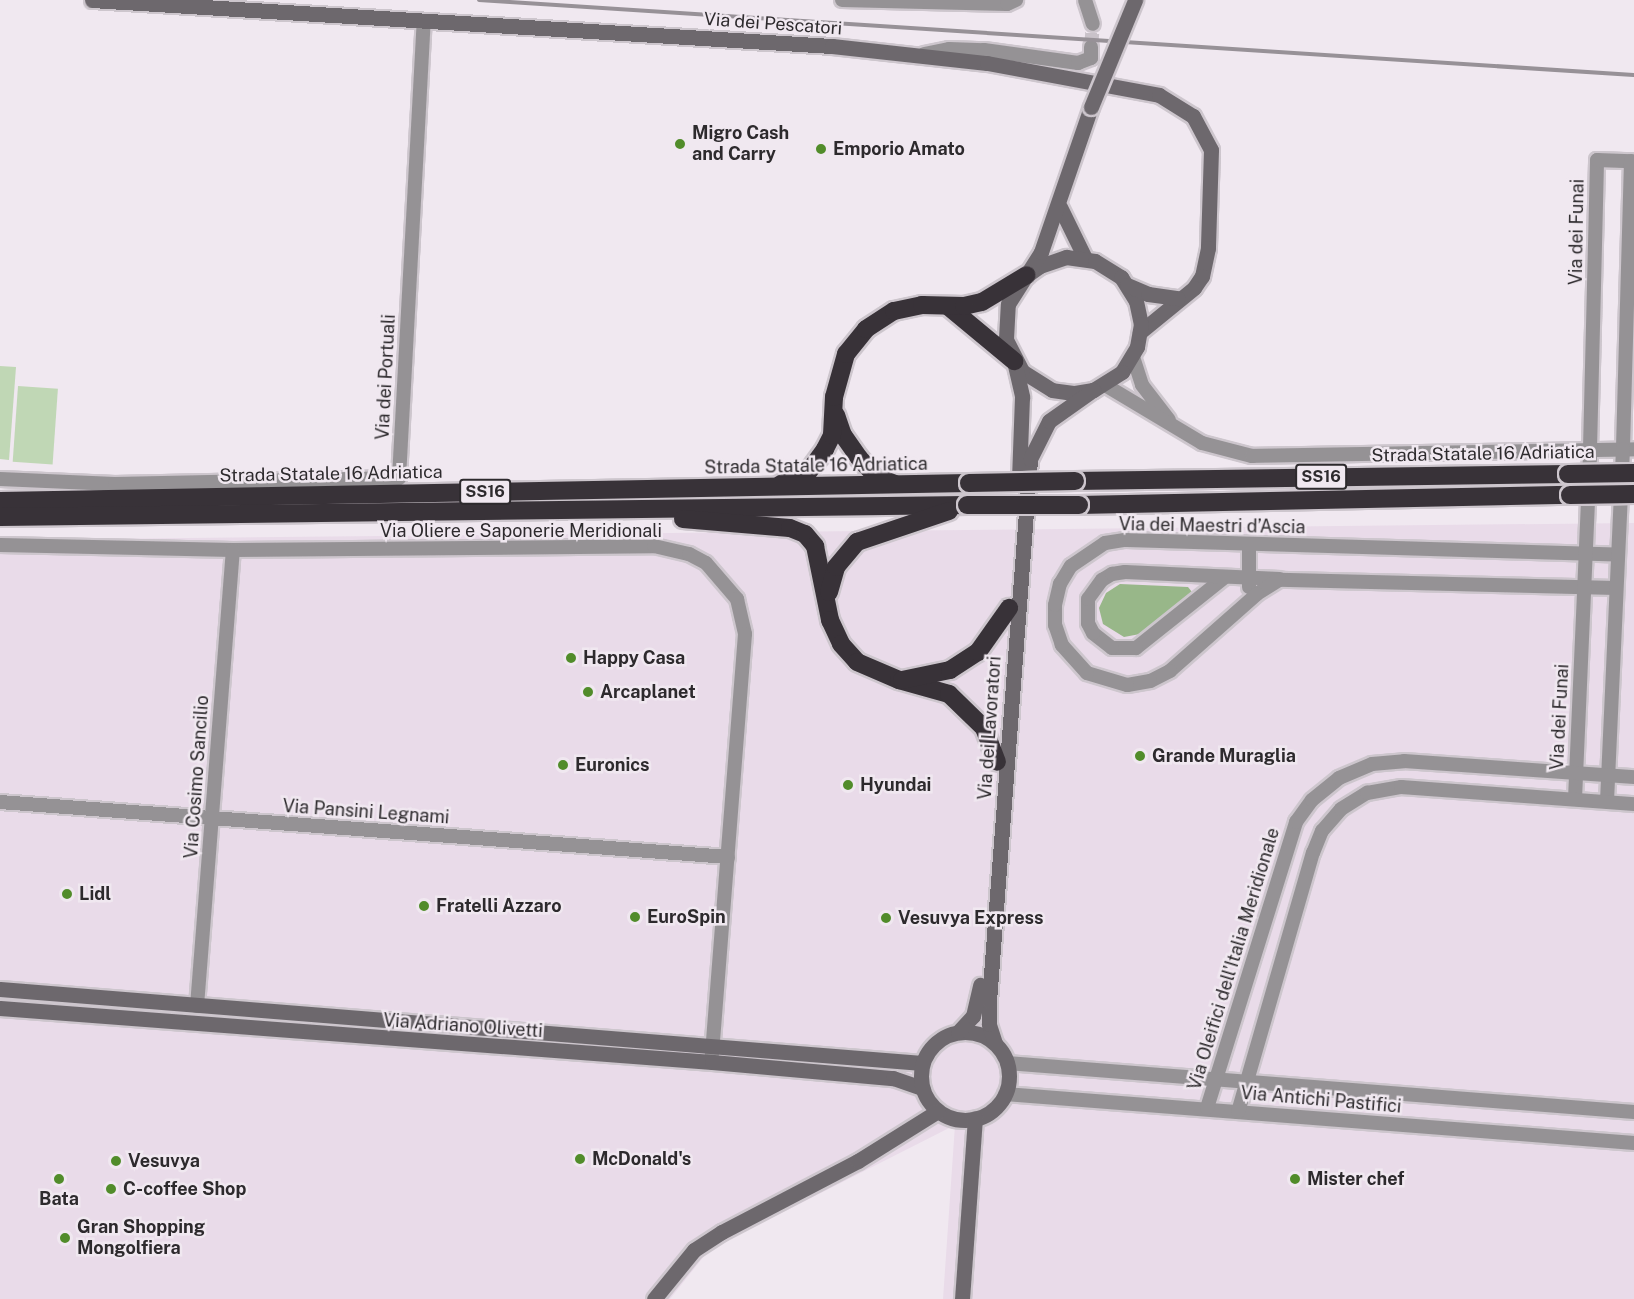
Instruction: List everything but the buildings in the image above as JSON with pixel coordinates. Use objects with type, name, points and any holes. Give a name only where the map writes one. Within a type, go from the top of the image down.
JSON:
[{"type":"highway","points":[[747,490],[792,482],[807,474],[832,435],[834,398],[846,354],[866,329],[894,311],[922,305],[949,307],[982,302],[1026,275]]},
{"type":"highway","points":[[949,307],[1014,361]]},
{"type":"highway","points":[[834,398],[843,435],[859,458],[877,477],[897,485]]},
{"type":"highway","name":"Strada Statale 16 Adriatica","points":[[0,501],[747,490],[969,483],[1634,473]]},
{"type":"highway","name":"SS16","points":[[0,517],[628,511],[1634,494]]},
{"type":"highway","points":[[827,599],[836,567],[857,542],[967,505]]},
{"type":"highway","points":[[628,511],[724,525],[790,528],[805,534],[815,546],[830,620],[841,644],[857,662],[898,681],[949,694],[984,728],[997,762]]},
{"type":"highway","points":[[898,681],[950,670],[978,652],[1009,608]]},
{"type":"street","name":"Via dei Pescatori","points":[[92,0],[424,23],[832,46],[987,63],[1159,95],[1193,116],[1211,150],[1208,248],[1202,276],[1194,288],[1178,298],[1140,332]]},
{"type":"street","points":[[842,0],[1007,4],[1016,0]]},
{"type":"street","points":[[1085,0],[1093,24]]},
{"type":"street","points":[[1025,460],[1022,397],[1014,361],[1006,339],[1005,315],[1012,293],[1041,252],[1060,207],[1091,107],[1135,0]]},
{"type":"street","name":"Via dei Portuali","points":[[0,479],[115,484],[399,478],[424,23]]},
{"type":"street","points":[[915,55],[949,49],[984,50],[1078,63],[1091,57],[1091,46]]},
{"type":"street","name":"Via dei Funai","points":[[1575,800],[1590,449],[1597,160],[1631,161],[1629,449],[1617,555],[1607,802]]},
{"type":"street","points":[[1060,207],[1085,258]]},
{"type":"street","points":[[1025,460],[1050,421],[1099,387],[1132,357],[1140,332],[1139,309],[1127,285],[1108,267],[1085,258],[1058,259],[1026,275]]},
{"type":"street","points":[[1127,285],[1148,294],[1178,298]]},
{"type":"street","points":[[1132,357],[1142,385],[1174,426]]},
{"type":"street","points":[[1014,361],[1030,378],[1052,390],[1072,393],[1099,387],[1202,443],[1252,456],[1629,449]]},
{"type":"street","name":"Via dei Lavoratori","points":[[984,1001],[997,762],[1009,608],[1025,460]]},
{"type":"street","name":"Via dei Lavoratori","points":[[984,1001],[1025,460]]},
{"type":"street","name":"Via dei Maestri d’Ascia","points":[[1616,588],[1289,579],[1269,585],[1170,671],[1150,681],[1127,685],[1087,673],[1062,645],[1055,625],[1055,605],[1066,575],[1087,552],[1105,543],[1125,540],[1617,555]]},
{"type":"street","name":"Via Oliere e Saponerie Meridionali","points":[[0,544],[233,550],[654,546],[689,554],[706,563],[737,599],[745,634],[711,1062]]},
{"type":"street","points":[[1249,544],[1249,601]]},
{"type":"street","name":"Via Cosimo Sancilio","points":[[197,1006],[233,550]]},
{"type":"street","points":[[1225,577],[1136,648],[1124,650],[1107,645],[1093,633],[1088,622],[1088,599],[1102,580],[1113,574],[1225,577],[1289,579]]},
{"type":"street","name":"Via Oleifici dell'Italia Meridionale","points":[[1207,1108],[1296,822],[1312,800],[1339,778],[1372,764],[1404,760],[1634,777]]},
{"type":"street","points":[[1469,793],[1471,765]]},
{"type":"street","points":[[1238,1112],[1322,831],[1341,809],[1367,793],[1401,788],[1634,804]]},
{"type":"street","name":"Via Pansini Legnami","points":[[0,802],[728,858]]},
{"type":"street","name":"Via Adriano Olivetti","points":[[0,990],[922,1063]]},
{"type":"street","points":[[984,1001],[995,1043],[1007,1063],[1005,1094],[996,1107],[975,1118],[952,1118],[938,1111],[922,1088],[922,1063],[936,1042],[958,1032],[974,1016],[984,1001]]},
{"type":"street","name":"Via Adriano Olivetti","points":[[0,1008],[711,1062],[893,1078],[922,1088]]},
{"type":"street","points":[[958,1032],[974,1032],[995,1043]]},
{"type":"street","name":"Via Antichi Pastifici","points":[[1007,1063],[1634,1112]]},
{"type":"street","name":"Via Antichi Pastifici","points":[[1005,1094],[1634,1143]]},
{"type":"street","points":[[654,1299],[694,1250],[722,1232],[858,1161],[938,1111]]},
{"type":"street","points":[[962,1299],[975,1118]]},
{"type":"shaded area","points":[[1634,523],[1634,1299],[943,1299],[955,1125],[720,1244],[705,1255],[670,1299],[0,1299],[0,540]]},
{"type":"green space","points":[[0,366],[16,367],[9,460],[0,459]]},
{"type":"green space","points":[[18,386],[58,389],[53,465],[13,462]]},
{"type":"green space","points":[[1120,584],[1188,587],[1192,592],[1140,634],[1124,637],[1103,624],[1099,608],[1106,593]]},
{"type":"tunnel","points":[[1091,47],[1093,24]]},
{"type":"railway","points":[[479,0],[1634,75]]},
{"type":"place","name":"Migro Cash and Carry","points":[[680,144]]},
{"type":"place","name":"Emporio Amato","points":[[821,149]]},
{"type":"place","name":"Happy Casa","points":[[571,658]]},
{"type":"place","name":"Arcaplanet","points":[[588,692]]},
{"type":"place","name":"Grande Muraglia","points":[[1140,756]]},
{"type":"place","name":"Euronics","points":[[563,765]]},
{"type":"place","name":"Hyundai","points":[[848,785]]},
{"type":"place","name":"Lidl","points":[[67,894]]},
{"type":"place","name":"Fratelli Azzaro","points":[[424,906]]},
{"type":"place","name":"EuroSpin","points":[[635,917]]},
{"type":"place","name":"Vesuvya Express","points":[[886,918]]},
{"type":"place","name":"McDonald's","points":[[580,1159]]},
{"type":"place","name":"Vesuvya","points":[[116,1161]]},
{"type":"place","name":"Bata","points":[[59,1179]]},
{"type":"place","name":"Mister chef","points":[[1295,1179]]},
{"type":"place","name":"C-coffee Shop","points":[[111,1189]]},
{"type":"place","name":"Gran Shopping Mongolfiera","points":[[65,1238]]}]
